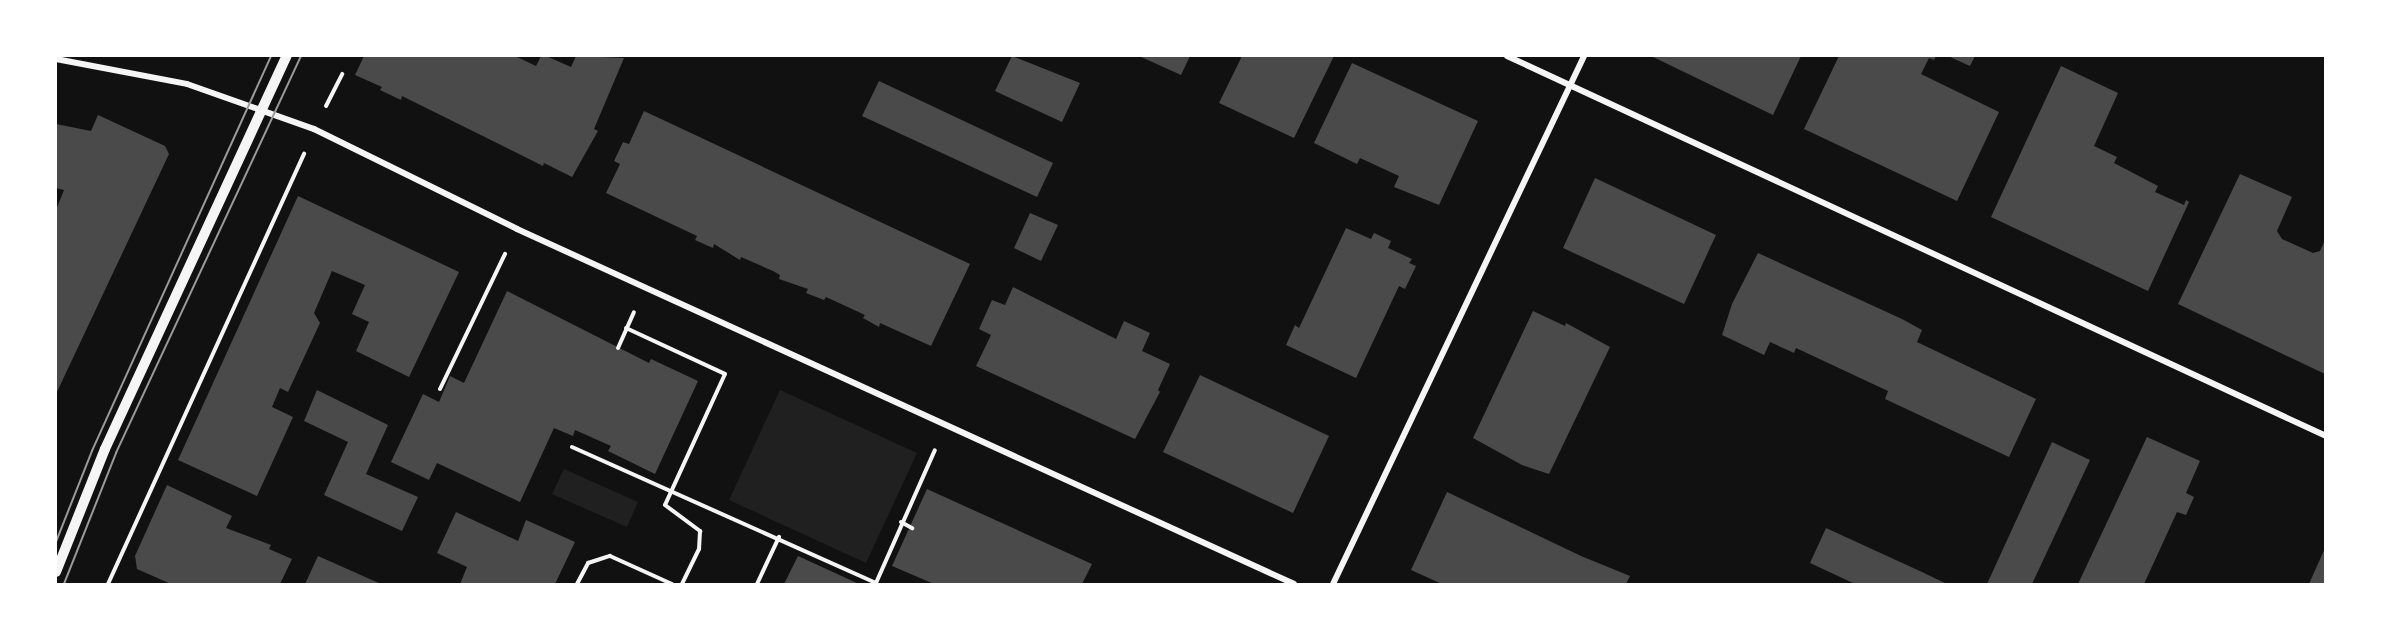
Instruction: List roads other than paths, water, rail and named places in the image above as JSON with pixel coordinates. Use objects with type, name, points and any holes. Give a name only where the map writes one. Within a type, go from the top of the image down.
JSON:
[{"type":"street","points":[[56,572],[105,449],[287,56]]},
{"type":"street","points":[[1507,56],[2325,436]]},
{"type":"street","points":[[1333,585],[1584,56]]},
{"type":"street","points":[[56,59],[187,84],[314,129],[517,228],[1294,585]]},
{"type":"tram line","points":[[56,542],[92,451],[271,56]]},
{"type":"tram line","points":[[64,584],[116,453],[301,56]]}]
